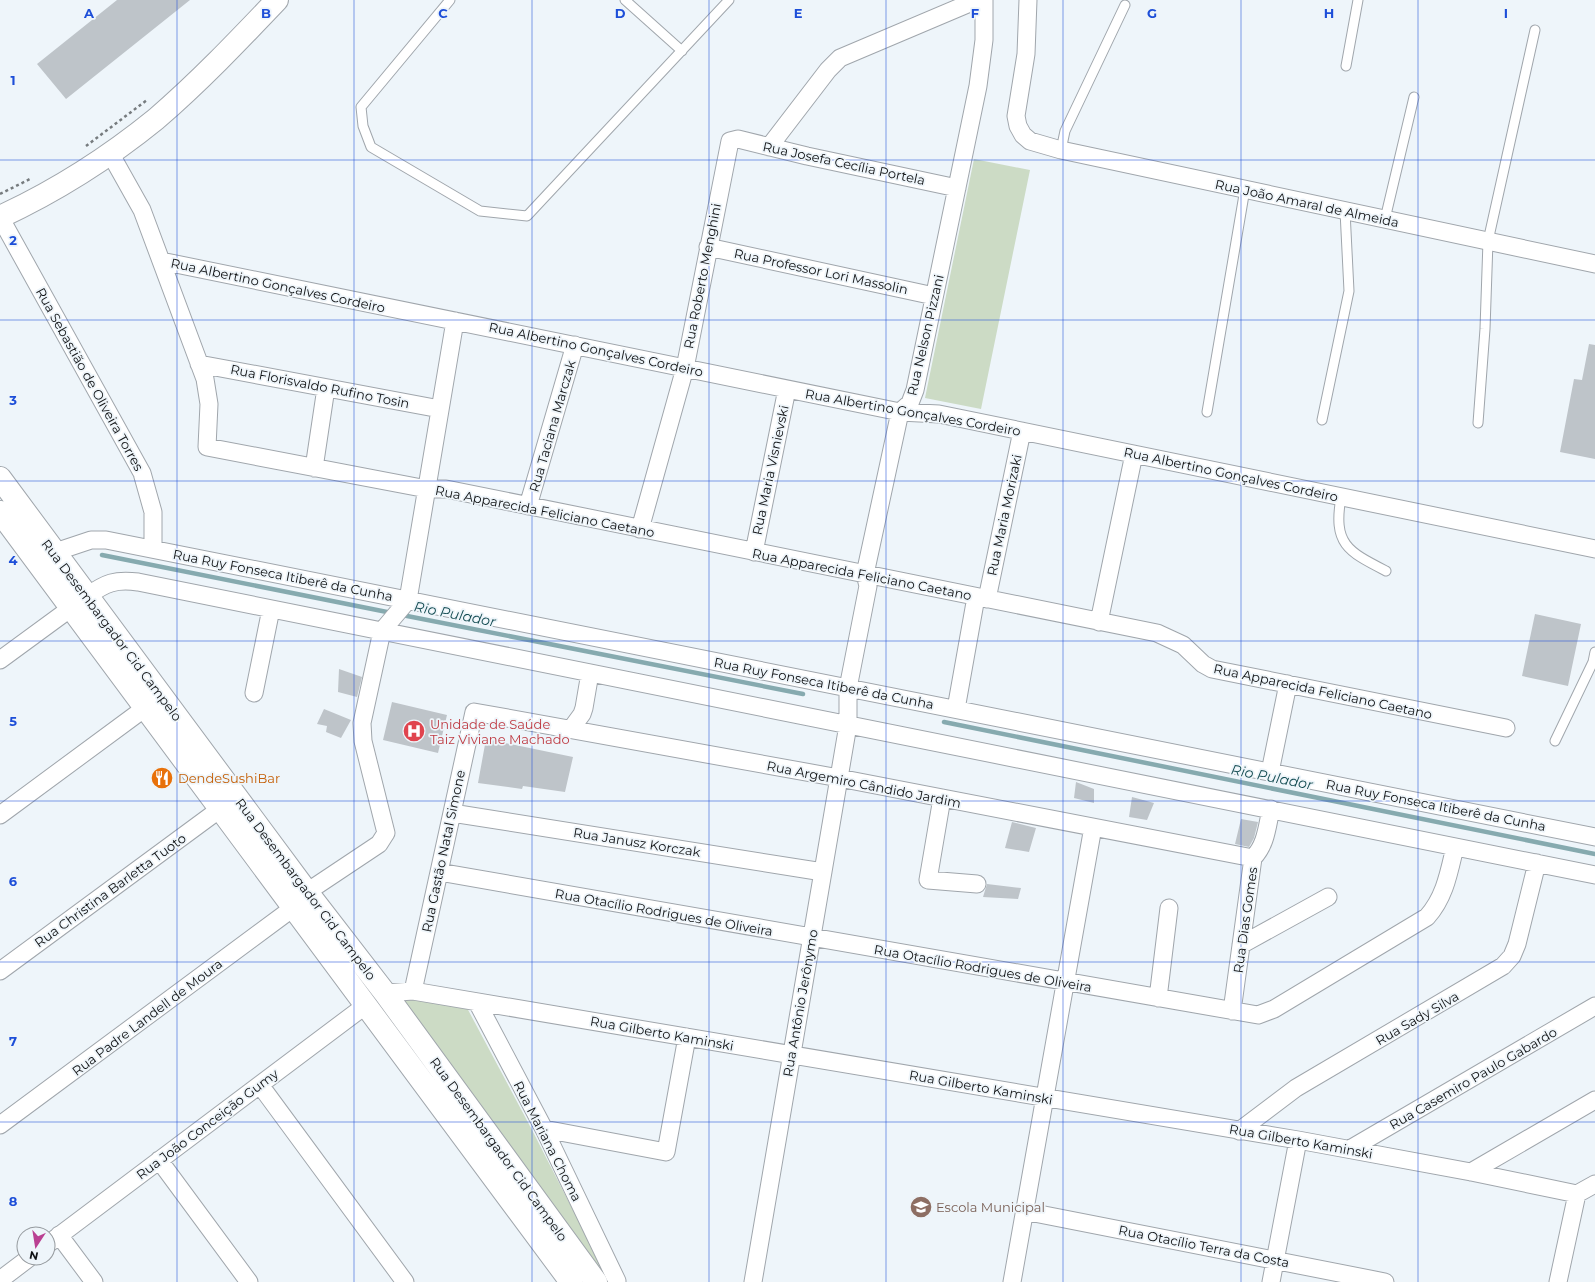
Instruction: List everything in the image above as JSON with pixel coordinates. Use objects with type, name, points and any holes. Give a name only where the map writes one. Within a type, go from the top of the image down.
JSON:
[{"type":"main road","points":[[0,217],[67,182],[151,123],[180,97],[277,0]]},
{"type":"main road","name":"Rua Desembargador Cid Campelo","points":[[0,478],[55,552],[79,602],[145,708],[220,809],[385,993],[607,1281]]},
{"type":"main road","name":"Rua Desembargador Cid Campelo","points":[[3,521],[79,602],[300,900],[366,1005],[571,1282]]},
{"type":"main road","points":[[366,1005],[385,993]]},
{"type":"street","points":[[769,147],[828,70],[840,58],[977,0]]},
{"type":"street","name":"Rua Nelson Pizzani","points":[[848,725],[848,688],[868,586],[865,574],[900,412],[910,403],[914,390],[957,188],[982,62],[984,0]]},
{"type":"street","name":"Rua João Amaral de Almeida","points":[[1028,0],[1026,54],[1016,116],[1022,135],[1030,141],[1061,150],[1595,264]]},
{"type":"street","name":"Rua Josefa Cecília Portela","points":[[732,139],[957,188]]},
{"type":"street","name":"Rua Roberto Menghini","points":[[640,528],[685,368],[728,144],[732,139]]},
{"type":"street","points":[[110,153],[138,201],[199,364]]},
{"type":"street","name":"Rua Sebastião de Oliveira Torres","points":[[0,217],[142,473],[153,512],[153,549]]},
{"type":"street","name":"Rua Professor Lori Massolin","points":[[708,247],[934,296]]},
{"type":"street","name":"Rua Albertino Gonçalves Cordeiro","points":[[161,261],[900,412],[940,414],[1595,549]]},
{"type":"street","points":[[382,631],[408,600],[455,321]]},
{"type":"street","name":"Rua Taciana Marczak","points":[[528,506],[575,345]]},
{"type":"street","name":"Rua Florisvaldo Rufino Tosin","points":[[199,364],[440,409]]},
{"type":"street","name":"Rua Apparecida Feliciano Caetano","points":[[199,364],[208,391],[207,447],[427,489],[446,489],[1165,636],[1183,646],[1207,667],[1506,728]]},
{"type":"street","points":[[314,468],[326,388]]},
{"type":"street","name":"Rua Maria Visnievski","points":[[754,552],[787,388]]},
{"type":"street","name":"Rua Maria Morizaki","points":[[956,709],[981,598],[1022,431]]},
{"type":"street","points":[[1099,622],[1134,454]]},
{"type":"street","name":"Rua Ruy Fonseca Itiberê da Cunha","points":[[55,552],[98,539],[153,549],[1595,837]]},
{"type":"street","points":[[0,660],[105,584],[115,581],[128,581],[1595,875]]},
{"type":"street","points":[[254,693],[271,609]]},
{"type":"street","name":"Rua Padre Landell de Moura","points":[[0,1125],[300,900],[379,844],[386,833],[361,732],[382,631]]},
{"type":"street","points":[[571,729],[582,714],[590,673]]},
{"type":"street","points":[[1270,772],[1288,684]]},
{"type":"street","points":[[0,815],[145,708]]},
{"type":"street","name":"Rua Argemiro Cândido Jardim","points":[[474,712],[839,778],[1253,858]]},
{"type":"street","name":"Rua Gastão Natal Simone","points":[[413,991],[474,712]]},
{"type":"street","name":"Rua Antônio Jerônymo","points":[[753,1282],[848,725]]},
{"type":"street","points":[[942,798],[928,880],[977,884]]},
{"type":"street","name":"Rua Christina Barletta Tuoto","points":[[0,971],[220,809]]},
{"type":"street","name":"Rua Dias Gomes","points":[[1232,1011],[1253,858],[1260,851],[1264,843],[1271,810]]},
{"type":"street","name":"Rua Janusz Korczak","points":[[452,813],[823,872]]},
{"type":"street","points":[[1012,1282],[1093,827]]},
{"type":"street","name":"Rua Otacílio Rodrigues de Oliveira","points":[[439,872],[1258,1015],[1274,1009],[1427,917],[1436,907],[1442,896],[1455,847]]},
{"type":"street","name":"Rua Sady Silva","points":[[1239,1131],[1296,1088],[1503,966],[1512,956],[1517,944],[1537,863]]},
{"type":"street","points":[[1241,945],[1328,897]]},
{"type":"street","points":[[1158,998],[1169,908]]},
{"type":"street","name":"Rua Gilberto Kaminski","points":[[385,993],[413,991],[1298,1140],[1471,1172],[1577,1194]]},
{"type":"street","name":"Rua Mariana Choma","points":[[477,1002],[544,1129],[607,1281]]},
{"type":"street","name":"Rua João Conceição Gumy","points":[[56,1238],[366,1005]]},
{"type":"street","name":"Rua Casemiro Paulo Gabardo","points":[[1350,1149],[1595,1006]]},
{"type":"street","points":[[544,1129],[666,1152],[687,1037]]},
{"type":"street","points":[[260,1084],[405,1282]]},
{"type":"street","points":[[1471,1172],[1595,1100]]},
{"type":"street","points":[[1271,1282],[1298,1140]]},
{"type":"street","points":[[160,1160],[249,1282]]},
{"type":"street","points":[[1558,1282],[1577,1194],[1595,1184]]},
{"type":"street","name":"Rua Otacílio Terra da Costa","points":[[1024,1211],[1384,1282]]},
{"type":"street","points":[[56,1241],[94,1282]]},
{"type":"street","points":[[0,1280],[18,1266]]},
{"type":"lane","points":[[450,0],[362,107],[363,126],[371,147],[480,211],[527,216],[729,0]]},
{"type":"lane","points":[[625,0],[682,51]]},
{"type":"lane","points":[[1346,66],[1358,0]]},
{"type":"lane","points":[[1061,150],[1065,131],[1125,5]]},
{"type":"lane","points":[[1478,423],[1485,329],[1488,241],[1535,30]]},
{"type":"lane","points":[[1385,219],[1414,97]]},
{"type":"lane","points":[[1207,412],[1245,189]]},
{"type":"lane","points":[[1322,420],[1349,291],[1345,211]]},
{"type":"lane","points":[[1341,497],[1337,517],[1348,549],[1358,557],[1386,571]]},
{"type":"lane","points":[[1555,741],[1593,662],[1595,652]]},
{"type":"path","points":[[79,150],[153,96]]},
{"type":"path","points":[[0,194],[34,177]]},
{"type":"green space","points":[[974,159],[1030,170],[981,409],[925,398]]},
{"type":"green space","points":[[398,994],[466,1006],[531,1128],[602,1267],[598,1270]]},
{"type":"building","points":[[117,0],[190,0],[66,99],[37,64]]},
{"type":"building","points":[[1589,344],[1595,345],[1595,459],[1560,452],[1574,379],[1582,380]]},
{"type":"building","points":[[1535,614],[1581,624],[1568,686],[1522,676]]},
{"type":"building","points":[[339,669],[362,677],[357,697],[338,692]]},
{"type":"building","name":"Unidade de Saúde Taiz Viviane Machado","points":[[392,702],[447,715],[438,753],[383,740]]},
{"type":"building","points":[[324,709],[351,720],[341,738],[326,732],[327,726],[317,724]]},
{"type":"building","points":[[486,739],[573,757],[565,792],[523,786],[522,789],[478,783]]},
{"type":"building","points":[[1076,782],[1094,789],[1094,803],[1074,798]]},
{"type":"building","points":[[1132,797],[1154,803],[1147,820],[1129,817]]},
{"type":"building","points":[[1241,819],[1258,822],[1254,838],[1249,847],[1235,844]]},
{"type":"building","points":[[1012,822],[1036,828],[1029,852],[1005,848]]},
{"type":"building","points":[[987,884],[1021,888],[1018,899],[983,897]]},
{"type":"waterway","name":"Rio Pulador","points":[[102,555],[392,613]]},
{"type":"waterway","name":"Rio Pulador","points":[[402,615],[803,694]]},
{"type":"waterway","name":"Rio Pulador","points":[[944,722],[1595,854]]},
{"type":"place","name":"Unidade de Saúde Taiz Viviane Machado","points":[[414,731]]},
{"type":"place","name":"DendeSushiBar","points":[[162,778]]},
{"type":"place","name":"Escola Municipal","points":[[921,1207]]}]
